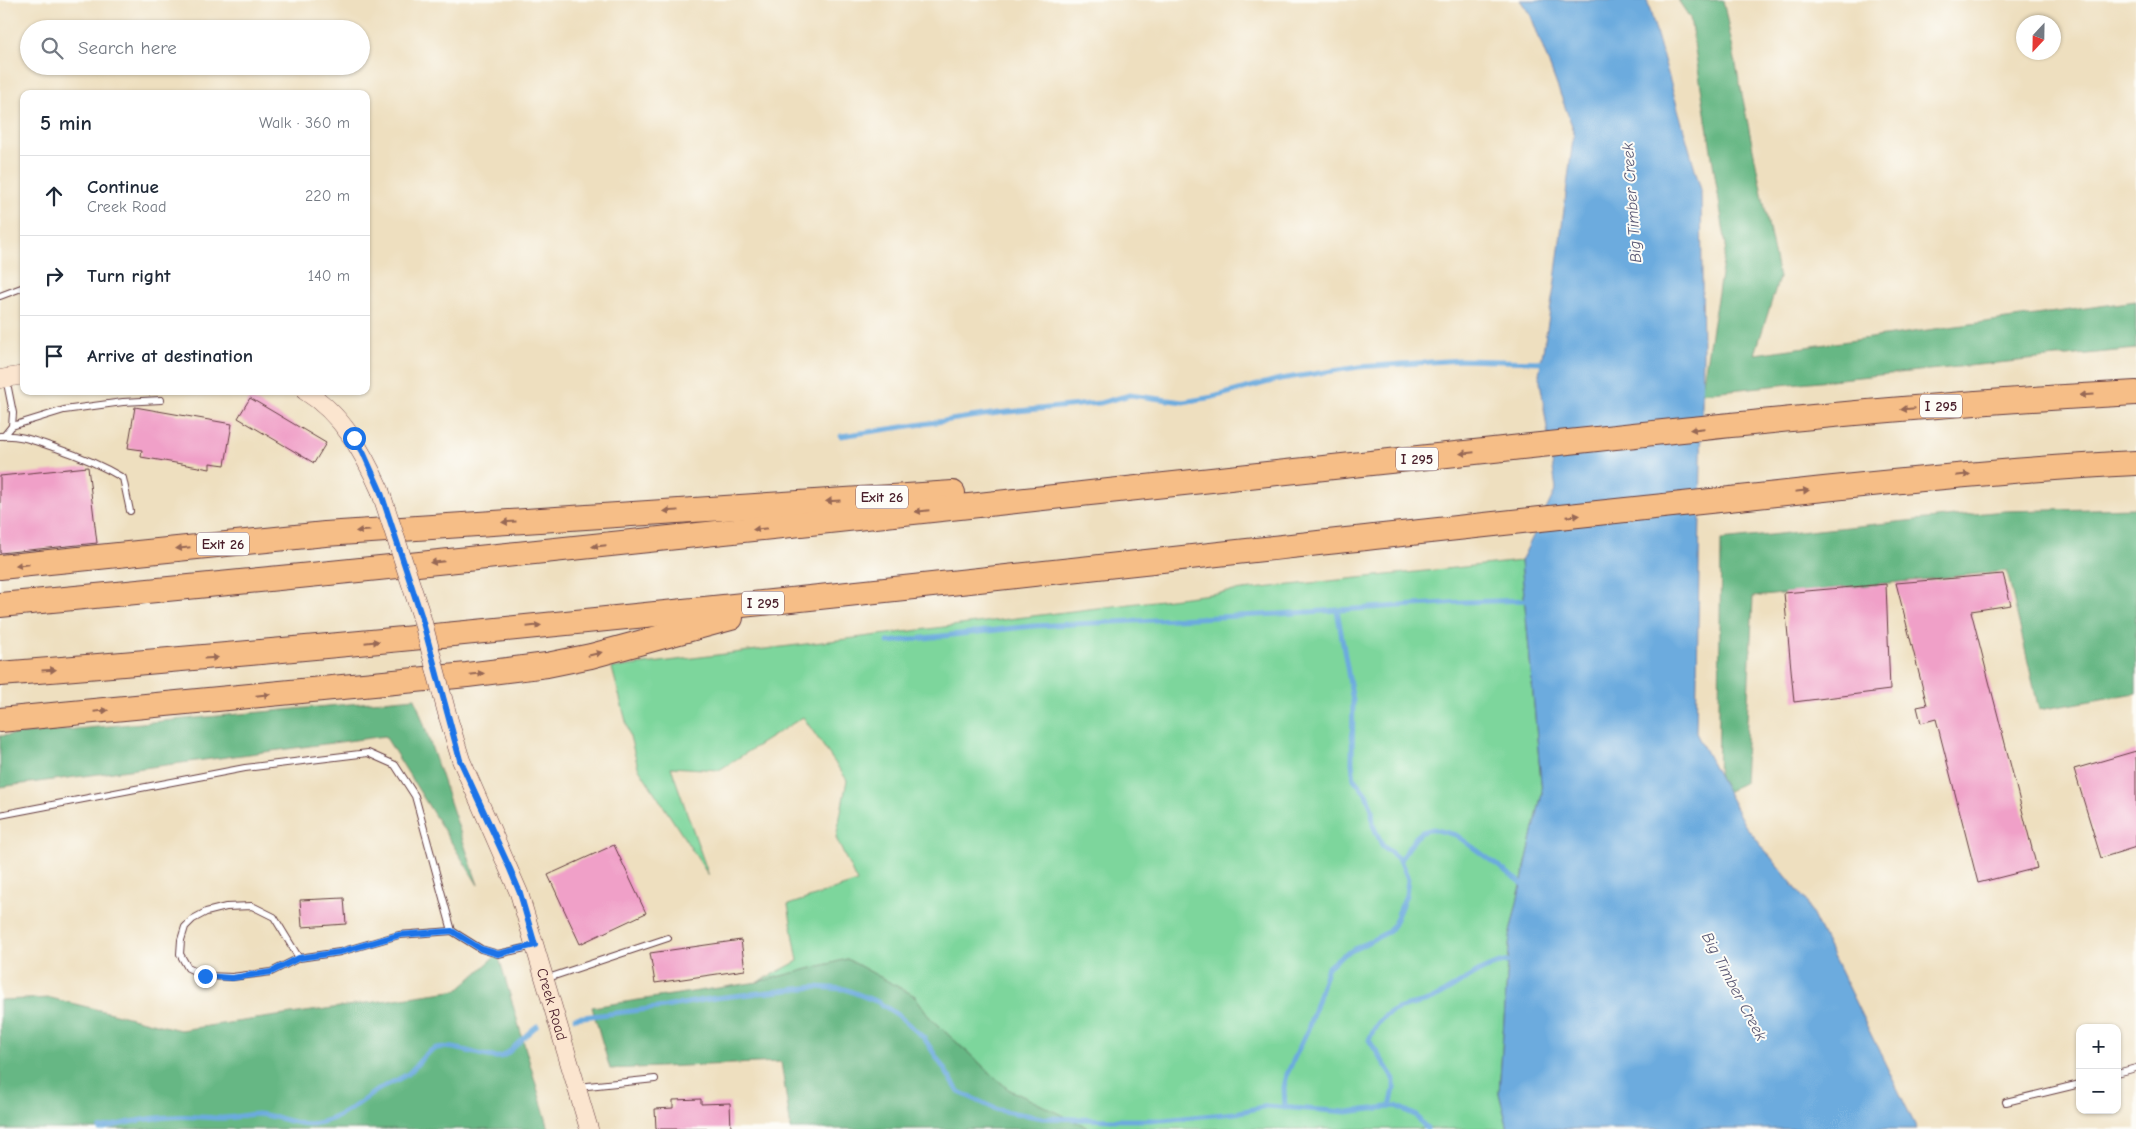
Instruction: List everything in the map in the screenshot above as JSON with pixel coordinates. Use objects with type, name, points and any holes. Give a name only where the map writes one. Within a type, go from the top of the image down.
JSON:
[{"type":"highway","name":"I 295","points":[[0,605],[587,547],[1746,424],[2045,397],[2136,393]]},
{"type":"highway","name":"I 295","points":[[0,674],[258,653],[850,594],[1753,496],[1994,472],[2136,463]]},
{"type":"highway","name":"Exit 26","points":[[0,568],[325,534],[1318,469]]},
{"type":"highway","points":[[0,720],[448,676],[547,664],[591,656],[708,623],[850,594]]},
{"type":"street","points":[[3,378],[20,375]]},
{"type":"street","name":"Creek Road","points":[[310,395],[332,413],[354,438],[363,452],[380,490],[421,615],[460,760],[520,893],[589,1129]]},
{"type":"lane","points":[[0,296],[20,288]]},
{"type":"lane","points":[[3,378],[13,413],[12,426]]},
{"type":"lane","points":[[2,436],[12,426],[64,410],[123,402],[161,400]]},
{"type":"lane","points":[[2,436],[26,437],[104,466],[122,478],[130,511]]},
{"type":"lane","points":[[0,816],[245,768],[368,753],[395,765],[415,796],[452,931]]},
{"type":"lane","points":[[299,958],[274,917],[252,906],[226,907],[206,912],[185,927],[181,940],[180,954],[188,968],[205,976],[232,978],[271,972],[299,958],[340,952],[399,935],[452,931],[481,949],[498,954],[535,945]]},
{"type":"lane","points":[[544,979],[668,938]]},
{"type":"lane","points":[[2121,1072],[2136,1068]]},
{"type":"lane","points":[[577,1087],[655,1079]]},
{"type":"lane","points":[[2006,1102],[2076,1085]]},
{"type":"green space","points":[[1678,0],[1723,0],[1779,278],[1755,354],[2136,301],[2136,349],[1701,393],[1726,245],[1690,18]]},
{"type":"green space","points":[[2136,508],[2136,693],[2039,710],[2007,571],[1753,597],[1744,783],[1718,796],[1721,540],[2004,511]]},
{"type":"green space","points":[[1521,561],[1542,793],[1510,933],[1499,1093],[1508,1129],[1091,1129],[1008,1089],[931,1019],[915,996],[847,959],[758,982],[798,961],[788,905],[857,882],[836,838],[847,780],[803,717],[719,770],[671,767],[709,876],[638,767],[612,668],[1243,590]]},
{"type":"green space","points":[[415,698],[478,885],[385,736],[0,787],[0,736]]},
{"type":"green space","points":[[498,954],[549,1129],[0,1129],[0,1000],[51,998],[180,1030],[458,990]]},
{"type":"green space","points":[[847,959],[915,996],[931,1019],[1008,1089],[1091,1129],[791,1129],[781,1062],[610,1069],[592,1007],[758,982]]},
{"type":"water","name":"Big Timber Creek","points":[[1520,0],[1647,0],[1701,190],[1703,354],[1696,733],[1744,824],[1806,901],[1917,1129],[1508,1129],[1499,1093],[1510,933],[1542,793],[1521,561],[1556,489],[1539,374],[1554,288],[1574,131],[1531,16]]},
{"type":"building","points":[[250,398],[326,443],[314,463],[238,418]]},
{"type":"building","points":[[135,407],[232,424],[225,465],[210,463],[210,469],[141,457],[142,450],[128,448]]},
{"type":"building","points":[[88,467],[97,543],[0,553],[0,476]]},
{"type":"building","points":[[2003,574],[2011,605],[1971,611],[2037,868],[1978,883],[1936,719],[1921,723],[1917,707],[1927,705],[1896,583]]},
{"type":"building","points":[[1886,584],[1890,690],[1794,702],[1784,593]]},
{"type":"building","points":[[2136,751],[2136,847],[2101,858],[2074,769]]},
{"type":"building","points":[[614,845],[646,913],[580,944],[548,875]]},
{"type":"building","points":[[344,898],[346,924],[302,927],[300,900]]},
{"type":"building","points":[[741,940],[745,970],[655,983],[650,953]]},
{"type":"building","points":[[701,1099],[701,1104],[730,1103],[731,1129],[656,1129],[655,1109],[673,1108],[673,1100]]},
{"type":"waterway","points":[[841,436],[998,413],[1100,403],[1130,395],[1183,402],[1213,397],[1280,379],[1359,367],[1461,360],[1545,362]]},
{"type":"waterway","points":[[888,642],[1033,626],[1278,614],[1461,602],[1530,600]]},
{"type":"waterway","points":[[1285,1108],[1284,1087],[1287,1074],[1308,1029],[1328,967],[1341,956],[1388,932],[1394,924],[1406,895],[1408,879],[1400,860],[1382,845],[1373,825],[1372,809],[1366,794],[1354,779],[1352,763],[1353,701],[1337,610]]},
{"type":"waterway","points":[[1400,860],[1416,837],[1422,832],[1433,829],[1456,835],[1527,887]]},
{"type":"waterway","points":[[1390,1107],[1394,1079],[1369,1040],[1375,1027],[1388,1013],[1430,1000],[1490,966],[1513,961]]},
{"type":"waterway","points":[[575,1018],[665,1007],[715,998],[815,987],[845,989],[878,1002],[898,1015],[924,1038],[959,1092],[998,1110],[1043,1118],[1163,1120],[1236,1113],[1266,1106],[1347,1112],[1396,1106],[1415,1115],[1427,1129]]},
{"type":"waterway","points":[[100,1129],[135,1121],[184,1116],[224,1118],[257,1114],[309,1124],[326,1121],[355,1106],[376,1091],[409,1073],[425,1055],[437,1048],[453,1048],[491,1057],[503,1056],[537,1026]]},
{"type":"route","points":[[205,976],[232,978],[271,972],[299,958],[340,952],[399,935],[452,931],[481,949],[498,954],[535,945],[520,893],[460,760],[411,582],[380,490],[363,452],[354,438]]}]
